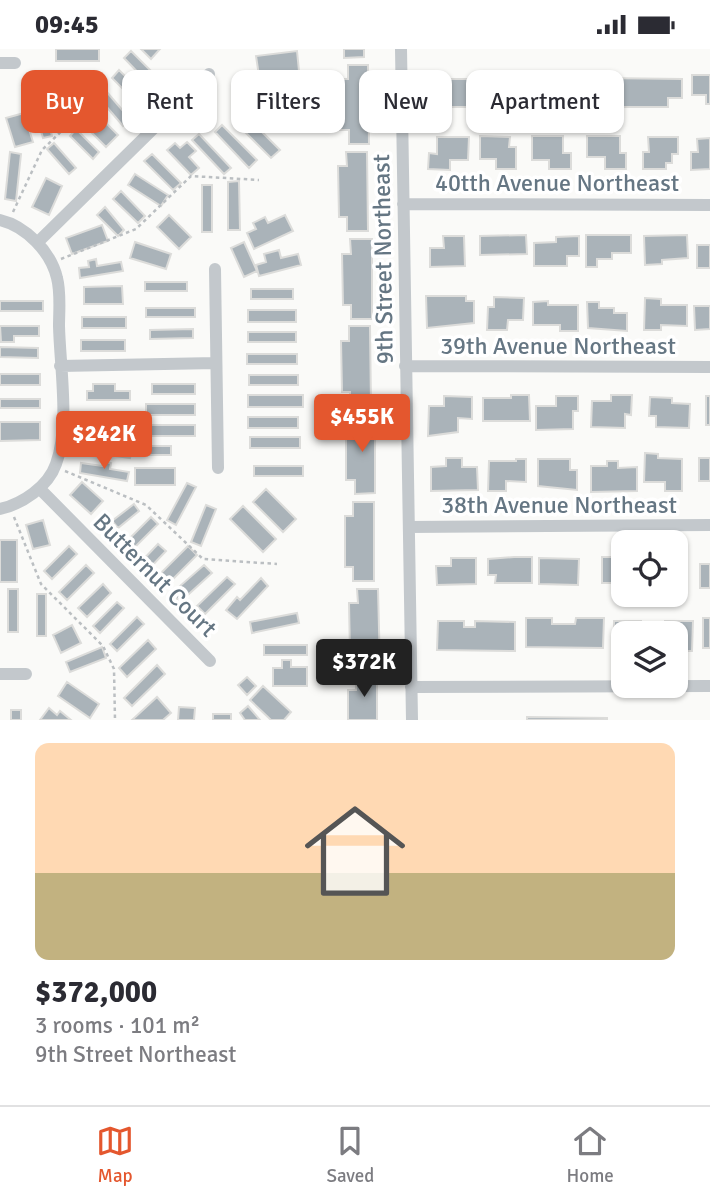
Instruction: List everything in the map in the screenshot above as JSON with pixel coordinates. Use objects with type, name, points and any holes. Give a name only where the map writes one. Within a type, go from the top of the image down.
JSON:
[{"type":"street","name":"9th Street Northeast","points":[[401,49],[412,720]]},
{"type":"street","points":[[0,63],[15,63]]},
{"type":"street","points":[[38,242],[148,133]]},
{"type":"street","name":"40tth Avenue Northeast","points":[[403,204],[710,205]]},
{"type":"street","points":[[4,221],[38,242],[58,279],[62,440],[55,467],[40,489],[5,508]]},
{"type":"street","points":[[215,269],[218,468]]},
{"type":"street","points":[[60,366],[216,363]]},
{"type":"street","name":"39th Avenue Northeast","points":[[405,366],[710,367]]},
{"type":"street","name":"Butternut Court","points":[[40,489],[210,661]]},
{"type":"street","name":"38th Avenue Northeast","points":[[409,527],[710,525]]},
{"type":"street","points":[[0,674],[26,674]]},
{"type":"street","points":[[411,687],[710,686]]},
{"type":"path","points":[[4,221],[42,150],[59,133]]},
{"type":"path","points":[[51,263],[136,229],[191,176],[259,180]]},
{"type":"path","points":[[55,467],[146,505],[203,559],[277,564]]},
{"type":"path","points":[[5,508],[41,584],[103,646],[114,669],[115,720]]},
{"type":"building","points":[[56,49],[99,49],[99,61],[56,61]]},
{"type":"building","points":[[141,49],[160,49],[151,59]]},
{"type":"building","points":[[344,49],[364,49],[364,57],[344,58]]},
{"type":"building","points":[[131,51],[150,70],[136,70],[124,58]]},
{"type":"building","points":[[297,51],[299,70],[258,70],[256,56]]},
{"type":"building","points":[[348,65],[368,65],[368,70],[359,70],[359,133],[369,133],[369,144],[349,144],[349,130],[345,130],[345,79],[348,79]]},
{"type":"building","points":[[119,70],[122,73],[122,88],[112,78]]},
{"type":"building","points":[[692,75],[710,75],[710,104],[706,104],[706,95],[692,95]]},
{"type":"building","points":[[624,78],[682,79],[682,98],[668,98],[668,107],[624,107]]},
{"type":"building","points":[[452,79],[466,79],[466,107],[452,107]]},
{"type":"building","points":[[108,93],[122,110],[122,125],[108,108]]},
{"type":"building","points":[[21,114],[21,133],[30,133],[33,142],[15,147],[6,118]]},
{"type":"building","points":[[108,125],[118,135],[106,147],[92,133],[108,133]]},
{"type":"building","points":[[222,125],[257,160],[249,168],[216,133]]},
{"type":"building","points":[[42,133],[51,133],[52,136],[43,138]]},
{"type":"building","points":[[73,133],[80,133],[99,152],[93,159],[70,136]]},
{"type":"building","points":[[246,133],[263,133],[280,150],[271,158]]},
{"type":"building","points":[[199,134],[231,168],[224,174],[192,140]]},
{"type":"building","points":[[480,136],[510,137],[509,147],[516,147],[516,169],[496,169],[496,159],[480,159]]},
{"type":"building","points":[[532,136],[563,136],[563,153],[571,153],[571,169],[549,169],[549,160],[532,160]]},
{"type":"building","points":[[587,136],[620,136],[620,153],[626,153],[626,169],[605,169],[605,157],[587,157]]},
{"type":"building","points":[[437,137],[469,137],[468,160],[450,160],[450,170],[428,169],[429,153],[437,154]]},
{"type":"building","points":[[648,137],[678,137],[678,154],[672,154],[672,163],[666,163],[666,169],[643,169],[643,152],[649,152]]},
{"type":"building","points":[[710,138],[710,169],[691,170],[691,152],[698,152],[697,139]]},
{"type":"building","points":[[187,142],[196,151],[189,157],[199,168],[191,175],[167,150],[175,143],[180,148]]},
{"type":"building","points":[[54,143],[76,168],[69,174],[47,149]]},
{"type":"building","points":[[10,152],[21,154],[16,201],[5,199]]},
{"type":"building","points":[[346,152],[367,152],[368,231],[347,231],[347,217],[339,217],[338,166],[347,166]]},
{"type":"building","points":[[152,154],[181,183],[173,190],[144,161]]},
{"type":"building","points":[[135,174],[168,195],[161,206],[128,185]]},
{"type":"building","points":[[46,178],[62,186],[49,215],[32,207]]},
{"type":"building","points":[[239,181],[240,230],[228,230],[228,182]]},
{"type":"building","points":[[202,185],[212,185],[212,232],[202,232]]},
{"type":"building","points":[[121,191],[145,216],[138,223],[113,199]]},
{"type":"building","points":[[105,207],[124,230],[118,236],[97,215]]},
{"type":"building","points":[[169,215],[191,237],[179,249],[157,227]]},
{"type":"building","points":[[285,215],[293,231],[254,249],[247,233],[256,229],[253,223],[265,217],[268,223]]},
{"type":"building","points":[[102,225],[108,241],[72,254],[66,238]]},
{"type":"building","points":[[526,235],[527,254],[480,255],[480,236]]},
{"type":"building","points":[[586,235],[631,235],[631,253],[612,253],[612,259],[597,259],[597,267],[586,267]]},
{"type":"building","points":[[687,235],[688,258],[662,260],[662,264],[645,265],[644,236]]},
{"type":"building","points":[[443,236],[464,236],[465,266],[430,267],[430,248],[444,248]]},
{"type":"building","points":[[579,236],[579,256],[567,256],[567,266],[534,266],[534,243],[556,242],[556,237]]},
{"type":"building","points":[[350,239],[372,239],[372,319],[351,319],[351,305],[343,305],[342,254],[351,254]]},
{"type":"building","points":[[135,242],[171,254],[166,269],[130,258]]},
{"type":"building","points":[[244,242],[257,271],[244,277],[231,248]]},
{"type":"building","points":[[697,245],[710,245],[710,268],[697,268]]},
{"type":"building","points":[[279,250],[281,258],[298,254],[301,265],[259,276],[256,265],[266,262],[264,254]]},
{"type":"building","points":[[96,259],[97,266],[121,262],[123,271],[80,278],[79,268],[89,267],[88,261]]},
{"type":"building","points":[[145,282],[187,282],[187,291],[145,291]]},
{"type":"building","points":[[122,286],[123,304],[84,304],[84,287]]},
{"type":"building","points":[[251,289],[293,289],[293,299],[251,299]]},
{"type":"building","points":[[426,296],[466,296],[466,301],[474,301],[474,323],[427,328]]},
{"type":"building","points":[[494,297],[524,298],[523,320],[508,320],[507,330],[487,330],[488,307],[494,307]]},
{"type":"building","points":[[645,298],[661,299],[661,305],[687,305],[687,326],[661,325],[661,330],[644,330]]},
{"type":"building","points":[[0,301],[43,301],[43,311],[0,311]]},
{"type":"building","points":[[548,301],[548,305],[578,305],[578,331],[560,331],[560,325],[533,325],[533,302]]},
{"type":"building","points":[[587,302],[599,302],[599,308],[614,308],[614,313],[627,313],[627,331],[588,328]]},
{"type":"building","points":[[694,306],[710,306],[710,329],[695,330]]},
{"type":"building","points":[[146,308],[195,308],[195,317],[146,317]]},
{"type":"building","points":[[248,310],[296,310],[296,322],[248,322]]},
{"type":"building","points":[[82,317],[126,317],[126,328],[82,328]]},
{"type":"building","points":[[0,326],[39,326],[39,336],[14,336],[14,342],[1,342]]},
{"type":"building","points":[[349,326],[370,326],[371,406],[350,406],[350,392],[342,392],[341,341],[349,341]]},
{"type":"building","points":[[193,329],[193,338],[150,339],[150,330]]},
{"type":"building","points":[[248,332],[296,332],[296,342],[248,342]]},
{"type":"building","points":[[81,340],[125,340],[125,351],[81,351]]},
{"type":"building","points":[[0,347],[38,348],[38,358],[0,357]]},
{"type":"building","points":[[247,354],[297,354],[297,364],[247,364]]},
{"type":"building","points":[[0,374],[40,374],[40,385],[0,385]]},
{"type":"building","points":[[249,375],[298,375],[298,385],[249,385]]},
{"type":"building","points":[[93,384],[115,384],[115,391],[130,391],[130,400],[87,400],[87,391],[93,391]]},
{"type":"building","points":[[152,384],[195,384],[195,394],[152,394]]},
{"type":"building","points":[[248,395],[303,395],[303,407],[248,407]]},
{"type":"building","points":[[511,395],[529,395],[530,421],[483,421],[483,398],[511,398]]},
{"type":"building","points":[[611,395],[632,395],[631,415],[625,414],[625,428],[591,427],[592,401],[611,401]]},
{"type":"building","points":[[444,396],[472,397],[472,419],[458,418],[458,432],[428,436],[429,406],[444,406]]},
{"type":"building","points":[[556,396],[578,396],[578,411],[573,411],[573,429],[536,430],[536,406],[556,406]]},
{"type":"building","points":[[706,396],[710,396],[710,425],[706,425]]},
{"type":"building","points":[[650,397],[672,398],[672,403],[690,404],[689,428],[656,427],[656,416],[649,416]]},
{"type":"building","points":[[0,399],[40,399],[40,408],[0,408]]},
{"type":"building","points":[[146,404],[195,404],[195,415],[146,415]]},
{"type":"building","points":[[87,412],[135,412],[135,423],[87,423]]},
{"type":"building","points":[[354,414],[375,414],[375,493],[355,494],[355,480],[346,480],[346,428],[354,428]]},
{"type":"building","points":[[248,417],[298,417],[298,428],[248,428]]},
{"type":"building","points":[[0,422],[40,422],[40,440],[0,441]]},
{"type":"building","points":[[146,425],[195,425],[195,436],[146,436]]},
{"type":"building","points":[[91,435],[133,442],[130,458],[88,452]]},
{"type":"building","points":[[250,437],[300,437],[300,448],[250,448]]},
{"type":"building","points":[[140,446],[171,446],[171,455],[140,455]]},
{"type":"building","points":[[645,453],[658,454],[658,458],[682,459],[682,491],[665,491],[665,482],[644,482]]},
{"type":"building","points":[[446,458],[462,458],[462,467],[477,467],[478,490],[431,491],[431,467],[446,466]]},
{"type":"building","points":[[699,458],[710,458],[710,481],[699,481]]},
{"type":"building","points":[[526,459],[526,482],[506,481],[506,491],[488,491],[489,461]]},
{"type":"building","points":[[538,459],[570,459],[570,470],[577,470],[577,490],[538,486]]},
{"type":"building","points":[[607,461],[618,461],[618,468],[637,467],[637,491],[591,492],[591,466],[607,466]]},
{"type":"building","points":[[103,462],[111,463],[110,469],[129,472],[127,481],[80,473],[81,463],[102,466]]},
{"type":"building","points":[[254,466],[303,466],[303,476],[254,476]]},
{"type":"building","points":[[135,468],[175,468],[175,485],[135,485]]},
{"type":"building","points":[[82,482],[103,501],[91,514],[70,495]]},
{"type":"building","points":[[187,483],[196,487],[176,525],[167,520]]},
{"type":"building","points":[[266,489],[296,519],[283,532],[253,502]]},
{"type":"building","points":[[353,502],[374,502],[374,581],[353,581],[353,567],[345,567],[345,516],[353,516]]},
{"type":"building","points":[[134,504],[139,511],[118,528],[112,521]]},
{"type":"building","points":[[206,505],[216,509],[201,546],[191,542]]},
{"type":"building","points":[[243,506],[276,539],[263,552],[230,519]]},
{"type":"building","points":[[151,517],[158,524],[130,552],[123,545]]},
{"type":"building","points":[[43,520],[50,545],[33,549],[26,525]]},
{"type":"building","points":[[0,540],[17,540],[17,582],[0,582]]},
{"type":"building","points":[[158,544],[166,551],[145,573],[138,565]]},
{"type":"building","points":[[69,546],[77,554],[52,579],[44,571]]},
{"type":"building","points":[[188,546],[197,555],[166,586],[157,577]]},
{"type":"building","points":[[532,557],[532,583],[495,583],[496,575],[488,575],[488,559]]},
{"type":"building","points":[[602,557],[611,557],[611,583],[602,583]]},
{"type":"building","points":[[451,558],[476,558],[476,584],[437,585],[436,566],[451,566]]},
{"type":"building","points":[[539,558],[579,559],[578,585],[539,584]]},
{"type":"building","points":[[700,564],[710,564],[710,588],[700,588]]},
{"type":"building","points":[[86,565],[94,573],[67,600],[59,592]]},
{"type":"building","points":[[204,565],[212,573],[180,602],[172,593]]},
{"type":"building","points":[[227,577],[235,584],[205,614],[197,606]]},
{"type":"building","points":[[261,578],[268,586],[237,619],[226,610],[237,597],[240,600]]},
{"type":"building","points":[[103,584],[111,593],[87,617],[78,608]]},
{"type":"building","points":[[8,589],[18,589],[18,632],[8,632]]},
{"type":"building","points":[[357,589],[378,589],[380,668],[359,668],[358,654],[350,654],[349,603],[358,603]]},
{"type":"building","points":[[37,594],[46,594],[46,636],[37,636]]},
{"type":"building","points":[[117,602],[124,608],[100,633],[93,626]]},
{"type":"building","points":[[297,613],[299,623],[252,633],[250,622]]},
{"type":"building","points":[[137,617],[144,624],[117,651],[110,644]]},
{"type":"building","points":[[526,618],[552,618],[552,624],[575,624],[576,618],[604,618],[603,648],[526,647]]},
{"type":"building","points":[[703,618],[710,618],[710,648],[703,648]]},
{"type":"building","points":[[438,621],[464,621],[464,627],[475,627],[475,621],[515,622],[515,651],[437,650]]},
{"type":"building","points":[[688,621],[693,621],[692,651],[688,651]]},
{"type":"building","points":[[72,625],[81,643],[61,653],[53,635]]},
{"type":"building","points":[[148,640],[156,649],[127,677],[119,668]]},
{"type":"building","points":[[264,645],[307,645],[307,655],[264,655]]},
{"type":"building","points":[[102,647],[106,658],[70,672],[66,662]]},
{"type":"building","points":[[282,660],[291,660],[291,667],[307,667],[307,686],[273,686],[273,668],[282,668]]},
{"type":"building","points":[[157,665],[165,674],[132,706],[124,698]]},
{"type":"building","points":[[356,676],[377,676],[377,720],[348,720],[348,690],[356,690]]},
{"type":"building","points":[[247,677],[256,686],[247,695],[238,685]]},
{"type":"building","points":[[67,682],[99,704],[90,718],[58,696]]},
{"type":"building","points":[[263,686],[291,712],[284,720],[271,720],[250,700]]},
{"type":"building","points":[[157,697],[171,713],[163,720],[132,720]]},
{"type":"building","points":[[248,706],[260,720],[245,720],[240,713]]},
{"type":"building","points":[[179,707],[195,708],[194,720],[178,720]]},
{"type":"building","points":[[49,708],[57,715],[60,711],[71,720],[40,720]]},
{"type":"building","points":[[11,710],[21,710],[21,720],[11,720]]},
{"type":"building","points":[[213,714],[231,714],[231,720],[213,720]]},
{"type":"building","points":[[527,717],[607,718],[607,720],[527,720]]}]
